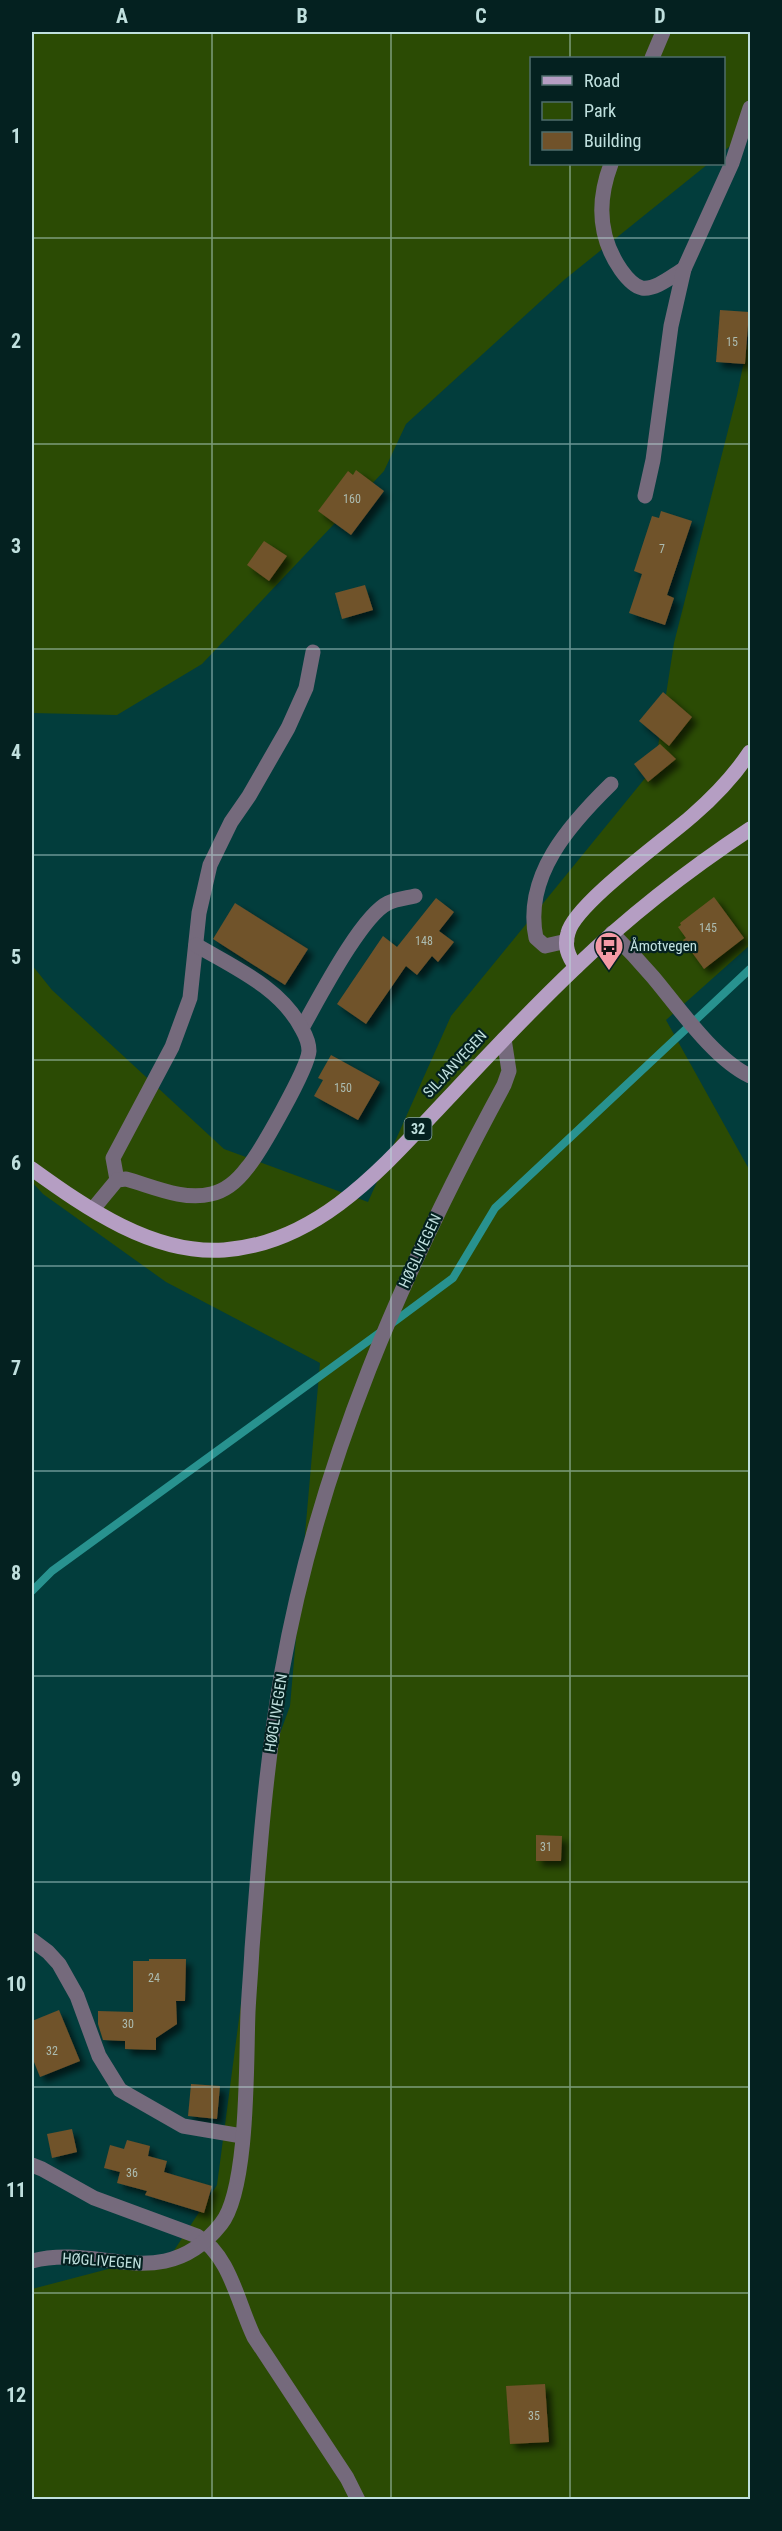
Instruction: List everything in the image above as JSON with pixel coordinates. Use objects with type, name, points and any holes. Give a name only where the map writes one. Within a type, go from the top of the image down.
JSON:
[{"type":"main road","points":[[576,967],[569,956],[567,940],[568,932],[578,915],[612,882],[692,816],[737,772],[750,752]]},
{"type":"main road","name":"SILJANVEGEN","points":[[32,1169],[93,1209],[139,1233],[165,1243],[189,1249],[222,1250],[244,1248],[287,1236],[329,1212],[379,1171],[504,1039],[612,933],[688,870],[750,829]]},
{"type":"street","points":[[652,57],[663,32]]},
{"type":"street","points":[[645,496],[653,460],[671,326],[684,269],[732,163],[750,108]]},
{"type":"street","points":[[611,165],[603,192],[601,225],[610,252],[621,270],[633,284],[643,288],[653,287],[684,269]]},
{"type":"street","points":[[117,1180],[113,1158],[182,1024],[190,998],[199,913],[210,864],[231,822],[249,796],[288,728],[306,688],[313,652]]},
{"type":"street","points":[[567,940],[545,946],[536,938],[534,912],[538,889],[546,865],[568,829],[611,784]]},
{"type":"street","points":[[302,1028],[344,956],[373,914],[388,903],[415,896]]},
{"type":"street","points":[[612,933],[651,975],[703,1038],[736,1067],[750,1076]]},
{"type":"street","points":[[93,1209],[117,1180],[126,1179],[187,1196],[211,1194],[232,1185],[249,1167],[304,1071],[309,1053],[302,1028],[287,1007],[252,977],[196,945]]},
{"type":"street","name":"HØGLIVEGEN","points":[[32,2261],[59,2257],[124,2264],[150,2264],[171,2260],[185,2254],[205,2240],[221,2224],[232,2205],[242,2136],[248,2007],[267,1768],[282,1669],[305,1564],[347,1423],[415,1258],[457,1171],[504,1085],[509,1071],[504,1039]]},
{"type":"street","points":[[32,1940],[59,1964],[77,1996],[99,2056],[120,2090],[183,2126],[242,2136]]},
{"type":"street","points":[[32,2165],[94,2198],[205,2240],[212,2246],[228,2271],[242,2312],[254,2337],[347,2478],[358,2499]]},
{"type":"green space","points":[[32,32],[750,32],[750,130],[725,150],[725,57],[530,57],[530,165],[707,165],[564,280],[406,424],[384,471],[202,664],[117,715],[32,713]]},
{"type":"green space","points":[[750,332],[750,945],[666,1020],[750,1171],[750,2499],[32,2499],[32,2289],[173,2252],[217,2185],[275,1747],[290,1706],[320,1363],[166,1282],[43,1194],[32,1182],[32,965],[52,990],[224,1149],[368,1202],[451,1016],[655,766],[674,643],[737,395]]},
{"type":"building","points":[[720,310],[749,312],[745,364],[716,362]]},
{"type":"building","points":[[356,470],[384,491],[351,535],[318,511],[348,471],[353,475]]},
{"type":"building","points":[[661,511],[692,521],[667,595],[674,598],[665,625],[629,613],[642,574],[634,571],[652,516],[659,518]]},
{"type":"building","points":[[264,541],[287,556],[269,581],[247,565]]},
{"type":"building","points":[[365,585],[373,610],[342,619],[335,593]]},
{"type":"building","points":[[663,692],[692,717],[669,746],[639,721]]},
{"type":"building","points":[[660,744],[676,759],[648,782],[634,764]]},
{"type":"building","points":[[714,897],[744,938],[704,969],[683,940],[686,938],[678,927]]},
{"type":"building","points":[[436,898],[454,912],[439,931],[454,942],[438,962],[432,956],[417,975],[406,966],[366,1024],[337,1004],[383,936],[397,947]]},
{"type":"building","points":[[235,903],[308,949],[285,985],[213,939]]},
{"type":"building","points":[[331,1055],[380,1082],[358,1120],[314,1096],[323,1080],[318,1078]]},
{"type":"building","points":[[536,1835],[562,1836],[561,1861],[536,1861]]},
{"type":"building","points":[[149,1959],[186,1959],[185,2001],[176,2001],[177,2024],[156,2038],[156,2050],[125,2049],[125,2041],[103,2040],[98,2024],[98,2011],[133,2012],[133,1961],[149,1961]]},
{"type":"building","points":[[59,2010],[80,2061],[40,2077],[32,2057],[32,2021]]},
{"type":"building","points":[[191,2084],[220,2086],[217,2119],[188,2116]]},
{"type":"building","points":[[72,2129],[77,2152],[52,2158],[47,2134]]},
{"type":"building","points":[[127,2140],[150,2146],[148,2156],[167,2161],[164,2172],[212,2186],[204,2213],[145,2195],[147,2191],[117,2183],[120,2172],[104,2168],[110,2145],[124,2149]]},
{"type":"building","points":[[545,2384],[549,2442],[510,2444],[506,2386]]},
{"type":"waterway","points":[[391,1324],[453,1278],[495,1208],[750,969]]},
{"type":"waterway","points":[[32,1591],[52,1571],[382,1331]]},
{"type":"place","name":"Åmotvegen","points":[[609,972]]}]
